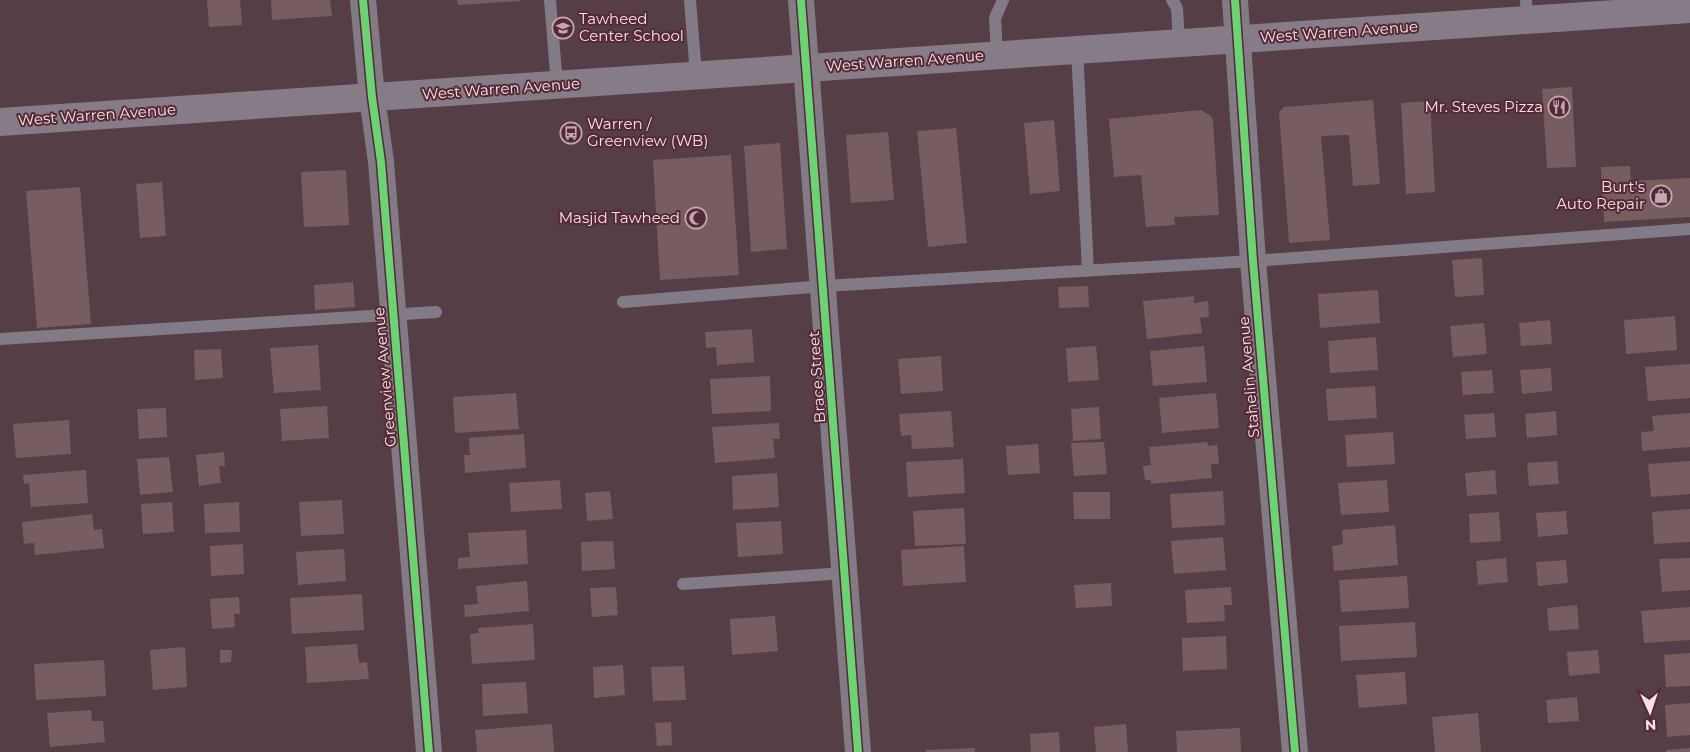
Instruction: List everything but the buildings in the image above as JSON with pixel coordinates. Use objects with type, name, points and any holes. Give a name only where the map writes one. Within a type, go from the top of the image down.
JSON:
[{"type":"main road","name":"West Warren Avenue","points":[[0,122],[1237,39],[1527,10],[1690,9]]},
{"type":"street","name":"Greenview Avenue","points":[[363,0],[372,97],[381,162],[429,752]]},
{"type":"street","name":"Brace Street","points":[[801,0],[858,752]]},
{"type":"street","name":"Stahelin Avenue","points":[[1235,0],[1253,261],[1294,752]]},
{"type":"lane","points":[[550,0],[557,85]]},
{"type":"lane","points":[[690,0],[696,74]]},
{"type":"lane","points":[[997,55],[995,18],[1003,0]]},
{"type":"lane","points":[[1172,0],[1177,8],[1180,42]]},
{"type":"lane","points":[[1077,49],[1088,271]]},
{"type":"lane","points":[[623,302],[824,286],[1253,261],[1690,229]]},
{"type":"lane","points":[[0,339],[436,312]]},
{"type":"lane","points":[[683,584],[845,573]]},
{"type":"cycle path","points":[[363,0],[372,97],[381,162],[429,752]]},
{"type":"cycle path","points":[[801,0],[858,752]]},
{"type":"cycle path","points":[[1235,0],[1253,261],[1295,752]]},
{"type":"place","name":"Tawheed Center School","points":[[563,28]]},
{"type":"place","name":"Mr. Steves Pizza","points":[[1559,107]]},
{"type":"place","name":"Warren / Greenview (WB)","points":[[571,133]]},
{"type":"place","name":"Burt's Auto Repair","points":[[1661,196]]},
{"type":"place","name":"Masjid Tawheed","points":[[696,218]]}]
